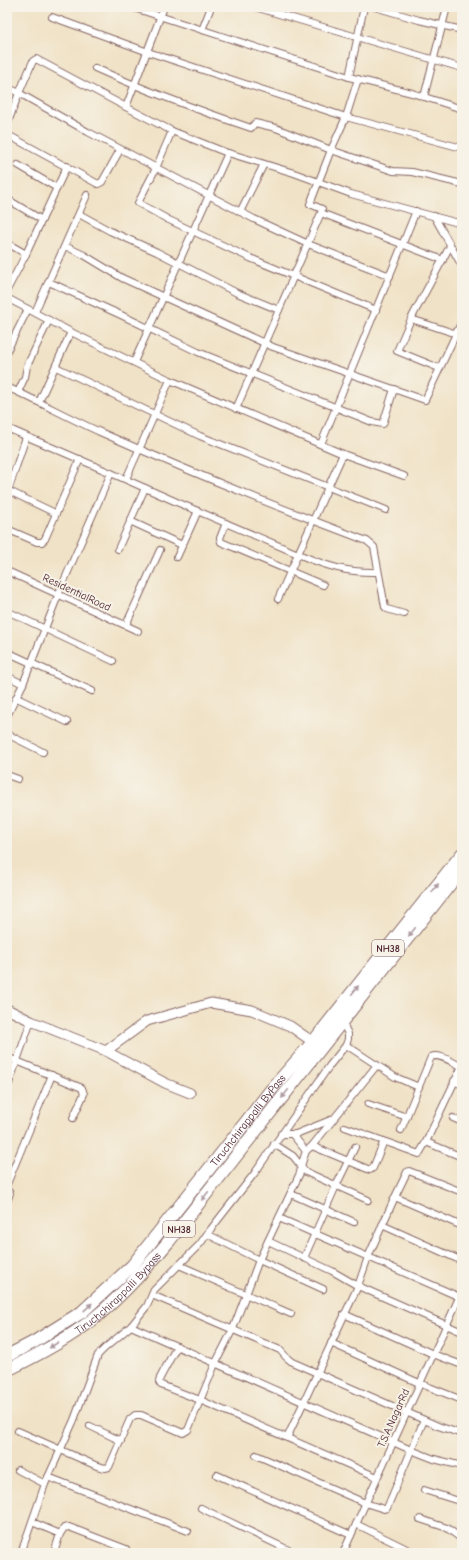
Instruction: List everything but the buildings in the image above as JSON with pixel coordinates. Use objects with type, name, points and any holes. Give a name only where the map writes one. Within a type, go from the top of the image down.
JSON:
[{"type":"highway","name":"NH38","points":[[316,1047],[462,854]]},
{"type":"highway","name":"Tiruchchirappalli Bypass","points":[[7,1370],[38,1355],[91,1321],[126,1290],[169,1242],[316,1047],[342,1021],[462,869]]},
{"type":"highway","name":"Tiruchchirappalli ByPass","points":[[7,1356],[34,1342],[82,1312],[132,1266],[271,1090],[279,1085],[309,1052],[316,1047]]},
{"type":"street","points":[[131,7],[349,77],[462,109]]},
{"type":"street","points":[[126,106],[164,7]]},
{"type":"street","points":[[202,30],[211,7]]},
{"type":"street","points":[[255,7],[462,68]]},
{"type":"street","points":[[349,77],[364,7]]},
{"type":"street","points":[[375,7],[419,20],[443,24],[462,30]]},
{"type":"street","points":[[424,97],[447,7]]},
{"type":"street","points":[[52,17],[148,52],[346,117],[462,148]]},
{"type":"street","points":[[7,125],[33,61],[36,59],[172,131],[228,153],[351,194],[462,224]]},
{"type":"street","points":[[95,68],[194,109],[251,128],[255,123],[276,128],[331,150],[393,171],[412,172],[462,184]]},
{"type":"street","points":[[236,409],[321,213],[322,209],[310,204],[331,150],[346,117],[358,79]]},
{"type":"street","points":[[7,87],[120,150],[240,212],[308,244],[390,276]]},
{"type":"street","points":[[172,131],[156,168],[138,203],[250,258],[376,310]]},
{"type":"street","points":[[7,133],[8,135],[67,166],[95,184],[100,184],[120,150]]},
{"type":"street","points":[[134,362],[228,153]]},
{"type":"street","points":[[240,212],[264,164]]},
{"type":"street","points":[[18,165],[57,188]]},
{"type":"street","points":[[7,290],[26,254],[67,166]]},
{"type":"street","points":[[35,312],[87,195]]},
{"type":"street","points":[[7,199],[42,220]]},
{"type":"street","points":[[320,444],[416,211]]},
{"type":"street","points":[[321,213],[443,260]]},
{"type":"street","points":[[79,214],[110,231],[237,293],[279,310]]},
{"type":"street","points":[[434,216],[462,266]]},
{"type":"street","points":[[7,243],[26,254]]},
{"type":"street","points":[[65,246],[84,255],[122,278],[265,343],[425,400],[462,321]]},
{"type":"street","points":[[440,368],[398,350],[411,319],[450,246]]},
{"type":"street","points":[[49,282],[198,352],[251,375],[336,408],[383,424],[394,389]]},
{"type":"street","points":[[7,298],[71,332],[170,380],[343,454],[404,476]]},
{"type":"street","points":[[7,351],[28,309]]},
{"type":"street","points":[[411,319],[457,334]]},
{"type":"street","points":[[18,392],[25,377],[27,366],[49,320]]},
{"type":"street","points":[[39,402],[71,332]]},
{"type":"street","points":[[56,367],[200,436],[386,510]]},
{"type":"street","points":[[126,479],[170,380]]},
{"type":"street","points":[[7,387],[139,449],[371,544],[374,547],[386,609],[404,614]]},
{"type":"street","points":[[7,428],[321,564],[337,569],[356,572],[378,572]]},
{"type":"street","points":[[26,437],[7,491],[55,513]]},
{"type":"street","points":[[278,599],[343,454]]},
{"type":"street","points":[[7,528],[37,542],[42,542],[45,539],[55,513],[80,459]]},
{"type":"street","points":[[7,716],[17,698],[32,663],[59,594],[111,472]]},
{"type":"street","points":[[118,549],[145,488]]},
{"type":"street","points":[[177,557],[198,511]]},
{"type":"street","points":[[130,521],[182,545]]},
{"type":"street","points":[[226,523],[220,538],[221,542],[323,585]]},
{"type":"street","points":[[126,625],[160,550]]},
{"type":"street","name":"ResidentialRoad","points":[[7,571],[138,631]]},
{"type":"street","points":[[7,611],[113,661]]},
{"type":"street","points":[[7,652],[92,691]]},
{"type":"street","points":[[7,676],[23,684]]},
{"type":"street","points":[[17,698],[67,722]]},
{"type":"street","points":[[7,734],[43,752]]},
{"type":"street","points":[[7,775],[18,779]]},
{"type":"street","points":[[106,1050],[147,1021],[211,1003],[252,1010],[290,1026],[316,1047]]},
{"type":"street","name":"Tiruchchirappalli Bypass","points":[[316,1047],[348,1007],[356,1003]]},
{"type":"street","points":[[7,1009],[31,1021],[106,1050],[164,1083],[190,1093]]},
{"type":"street","points":[[7,1089],[31,1021]]},
{"type":"street","points":[[21,1553],[45,1484],[74,1420],[98,1355],[131,1326],[147,1306],[157,1286],[200,1244],[254,1174],[330,1065],[346,1045],[348,1034],[342,1021]]},
{"type":"street","points":[[346,1045],[395,1077],[419,1087]]},
{"type":"street","points":[[345,1127],[419,1154],[462,1066],[439,1056],[431,1057],[401,1130]]},
{"type":"street","points":[[7,1057],[82,1088],[84,1094],[73,1118]]},
{"type":"street","points":[[18,1431],[97,1466],[105,1468],[109,1466],[130,1419],[135,1415],[141,1415],[183,1433],[188,1430],[215,1364],[233,1329],[259,1260],[300,1173],[300,1166],[306,1151],[312,1146],[377,1065]]},
{"type":"street","points":[[7,1184],[52,1075]]},
{"type":"street","points":[[454,1081],[462,1085]]},
{"type":"street","points":[[368,1104],[407,1117]]},
{"type":"street","points":[[453,1118],[462,1122]]},
{"type":"street","points":[[282,1134],[296,1134],[333,1119]]},
{"type":"street","points":[[292,1134],[306,1151]]},
{"type":"street","points":[[312,1146],[370,1170],[373,1168],[384,1141]]},
{"type":"street","points":[[426,1142],[462,1157]]},
{"type":"street","points":[[274,1144],[293,1156],[306,1172],[368,1200]]},
{"type":"street","points":[[304,1258],[355,1147]]},
{"type":"street","points":[[287,1438],[358,1286],[368,1257],[406,1172],[409,1171],[462,1192]]},
{"type":"street","points":[[7,1190],[10,1193],[7,1202]]},
{"type":"street","points":[[291,1194],[354,1222]]},
{"type":"street","points":[[395,1197],[462,1226]]},
{"type":"street","points":[[279,1218],[368,1257],[461,1295]]},
{"type":"street","points":[[382,1225],[462,1261]]},
{"type":"street","points":[[207,1234],[259,1260],[323,1289]]},
{"type":"street","points":[[268,1241],[332,1271],[358,1286],[462,1332]]},
{"type":"street","points":[[179,1265],[291,1314]]},
{"type":"street","points":[[152,1295],[280,1350],[292,1362],[424,1420],[462,1434]]},
{"type":"street","name":"T.S.A.NagarRd","points":[[343,1553],[419,1383],[461,1295]]},
{"type":"street","points":[[344,1314],[433,1354],[462,1365]]},
{"type":"street","points":[[131,1326],[411,1450],[434,1459],[462,1466]]},
{"type":"street","points":[[331,1343],[419,1383],[462,1400]]},
{"type":"street","points":[[177,1346],[159,1382],[161,1385],[200,1400],[377,1477]]},
{"type":"street","points":[[256,1455],[365,1503],[380,1509],[387,1508],[424,1420]]},
{"type":"street","points":[[90,1426],[121,1441]]},
{"type":"street","points":[[18,1470],[45,1484]]},
{"type":"street","points":[[217,1475],[351,1535]]},
{"type":"street","points":[[48,1477],[188,1531]]},
{"type":"street","points":[[424,1490],[462,1502]]},
{"type":"street","points":[[201,1508],[295,1553]]},
{"type":"street","points":[[420,1519],[447,1528],[462,1539]]},
{"type":"street","points":[[32,1522],[60,1532]]},
{"type":"street","points":[[356,1524],[415,1553]]},
{"type":"street","points":[[54,1553],[60,1532],[66,1526],[126,1549]]}]
